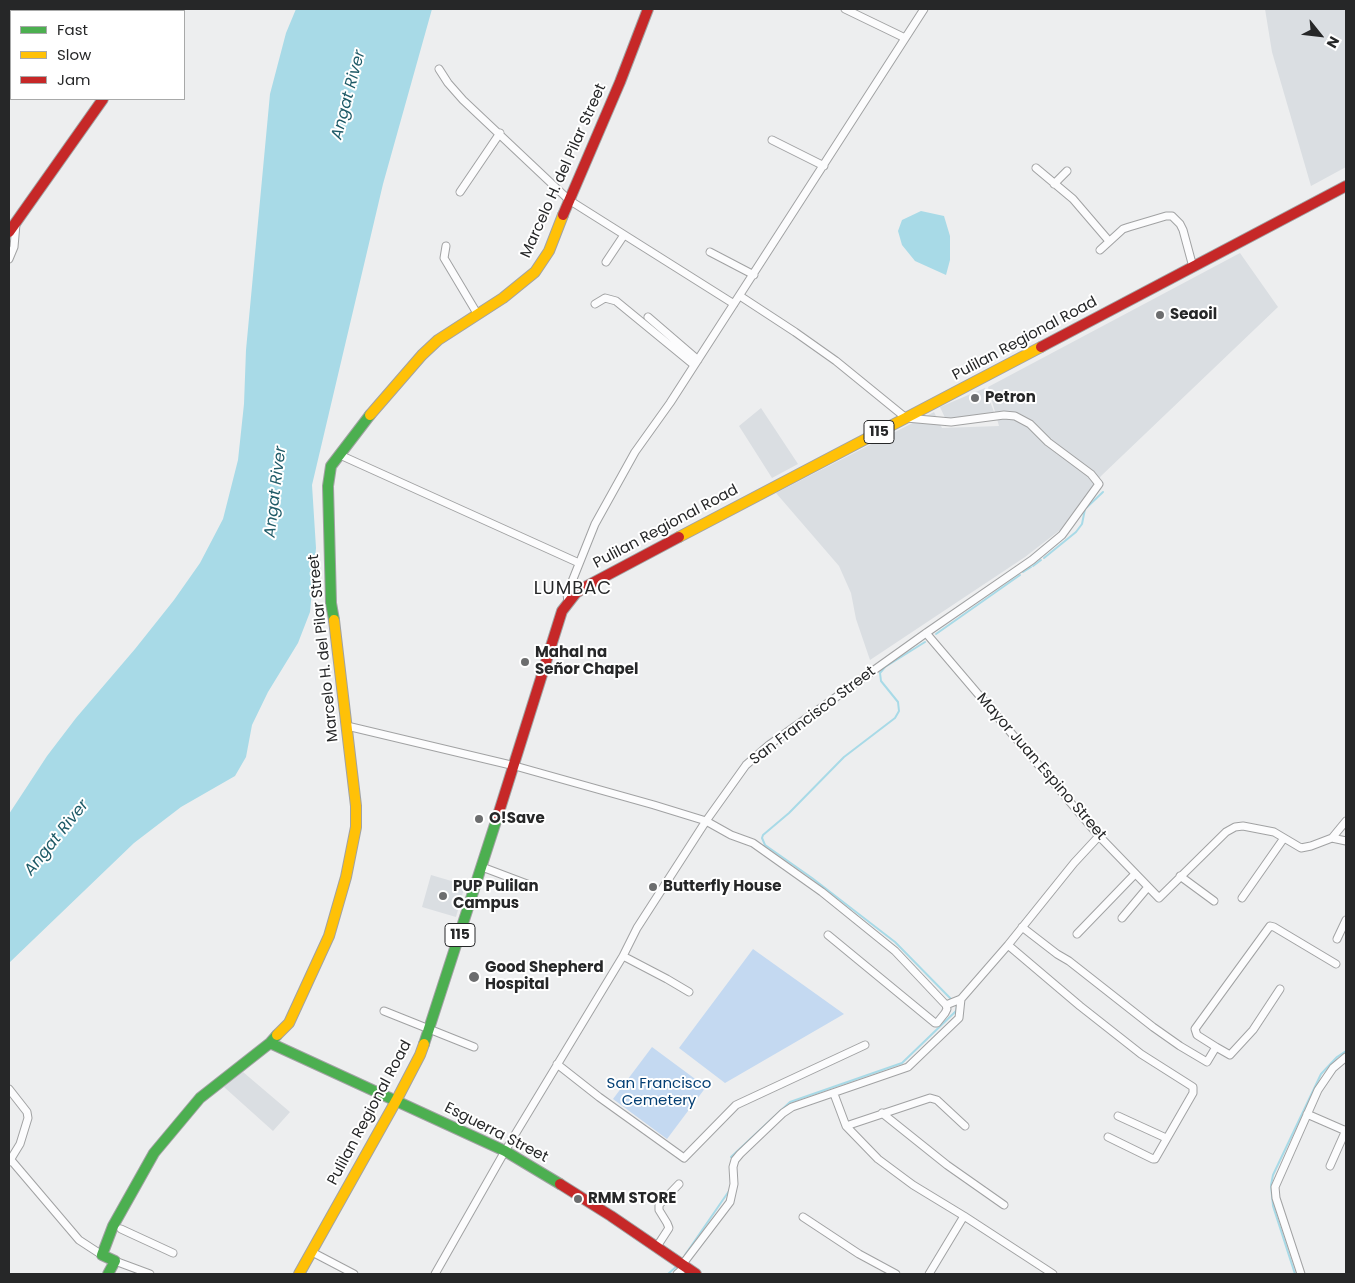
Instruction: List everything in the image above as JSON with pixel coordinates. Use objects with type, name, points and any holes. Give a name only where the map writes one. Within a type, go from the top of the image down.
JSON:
[{"type":"main road","name":"Marcelo H. del Pilar Street","points":[[102,1255],[118,1228],[154,1154],[200,1098],[270,1042],[288,1023],[329,936],[346,877],[356,827],[355,784],[329,569],[328,486],[331,466],[382,400],[422,355],[438,340],[503,298],[535,272],[549,251],[620,82],[648,9]]},
{"type":"main road","points":[[12,228],[102,100]]},
{"type":"main road","name":"Pulilan Regional Road","points":[[300,1274],[420,1055],[482,867],[560,617],[568,602],[585,587],[1346,186]]},
{"type":"main road","name":"Esguerra Street","points":[[270,1042],[505,1151],[612,1216],[681,1269],[696,1274]]},
{"type":"main road","points":[[102,1255],[115,1261],[108,1274]]},
{"type":"street","points":[[845,9],[905,38]]},
{"type":"street","points":[[568,602],[567,594],[603,506],[635,452],[670,403],[754,275],[924,9]]},
{"type":"street","points":[[439,69],[463,100],[569,200],[734,304]]},
{"type":"street","points":[[460,192],[500,133]]},
{"type":"street","points":[[772,140],[824,166]]},
{"type":"street","points":[[1036,168],[1081,208],[1094,226],[1109,241]]},
{"type":"street","points":[[1054,184],[1067,171]]},
{"type":"street","points":[[1100,250],[1129,227],[1172,216],[1184,230],[1193,267]]},
{"type":"street","points":[[9,259],[14,247],[12,228]]},
{"type":"street","points":[[606,262],[624,235]]},
{"type":"street","points":[[446,246],[444,258],[478,314]]},
{"type":"street","points":[[710,252],[754,275]]},
{"type":"street","points":[[740,296],[836,361],[906,418]]},
{"type":"street","points":[[595,304],[605,298],[616,301],[696,362]]},
{"type":"street","points":[[648,317],[696,362]]},
{"type":"street","name":"San Francisco Street","points":[[435,1274],[505,1151],[623,956],[637,928],[706,821],[746,765],[769,744],[1032,560],[1062,535],[1099,484],[1091,474],[1048,442],[1030,424],[1015,416],[1004,415],[951,422],[906,418]]},
{"type":"street","points":[[340,455],[579,563]]},
{"type":"street","name":"Mayor Juan Espino Street","points":[[926,633],[1098,836],[1158,898],[1180,876]]},
{"type":"street","points":[[347,726],[514,766],[706,821],[731,835],[753,843],[822,892],[895,951],[946,1005],[948,1008],[946,1013],[935,1023],[828,935]]},
{"type":"street","points":[[1332,838],[1346,821]]},
{"type":"street","points":[[1214,901],[1180,876],[1226,832],[1235,827],[1243,826],[1274,832],[1302,848],[1332,838],[1346,840]]},
{"type":"street","points":[[946,1005],[961,999],[1008,945],[1074,862],[1098,836]]},
{"type":"street","points":[[1242,898],[1284,838]]},
{"type":"street","points":[[482,867],[535,887]]},
{"type":"street","points":[[1077,934],[1135,874]]},
{"type":"street","points":[[1122,918],[1148,887]]},
{"type":"street","points":[[1337,938],[1346,920]]},
{"type":"street","points":[[1280,988],[1253,1030],[1230,1056],[1197,1034],[1195,1029],[1270,926],[1336,964]]},
{"type":"street","points":[[1022,927],[1180,1046],[1207,1062],[1216,1047]]},
{"type":"street","points":[[1008,945],[1080,1006],[1146,1058],[1191,1084],[1193,1087],[1193,1093],[1156,1158],[1153,1159],[1108,1138]]},
{"type":"street","points":[[623,956],[689,992]]},
{"type":"street","points":[[681,1269],[730,1202],[734,1184],[733,1167],[735,1160],[740,1154],[788,1110],[908,1067],[958,1018],[961,999]]},
{"type":"street","points":[[384,1011],[474,1047]]},
{"type":"street","points":[[557,1064],[599,1097],[684,1158],[736,1105],[866,1044]]},
{"type":"street","points":[[1301,1274],[1276,1198],[1276,1181],[1318,1090],[1333,1068],[1346,1057]]},
{"type":"street","points":[[9,1090],[12,1091],[27,1112],[28,1118],[20,1144],[10,1161],[78,1240],[102,1255]]},
{"type":"street","points":[[834,1094],[846,1126],[878,1159],[913,1185],[1054,1274]]},
{"type":"street","points":[[846,1126],[922,1099],[932,1098],[937,1100],[965,1126]]},
{"type":"street","points":[[882,1113],[947,1165],[1004,1205]]},
{"type":"street","points":[[1307,1114],[1346,1130],[1330,1166]]},
{"type":"street","points":[[1118,1116],[1166,1138]]},
{"type":"street","points":[[656,1248],[669,1228],[668,1223],[659,1210],[659,1205],[679,1184]]},
{"type":"street","points":[[929,1274],[964,1216]]},
{"type":"street","points":[[803,1217],[859,1254],[896,1274]]},
{"type":"street","points":[[118,1228],[173,1253]]},
{"type":"street","points":[[312,1252],[354,1274]]},
{"type":"street","points":[[115,1261],[150,1274]]},
{"type":"shaded area","points":[[1265,9],[1346,9],[1346,167],[1311,186],[1272,52]]},
{"type":"shaded area","points":[[1240,253],[1278,307],[1101,476],[1060,530],[1025,557],[870,660],[856,619],[851,593],[839,566],[776,493],[934,412],[942,428],[999,426],[988,387]]},
{"type":"shaded area","name":"Petron","points":[[985,388],[994,412],[946,420],[940,407]]},
{"type":"shaded area","points":[[761,408],[798,464],[772,478],[739,426]]},
{"type":"shaded area","name":"PUP Pulilan Campus","points":[[431,875],[465,885],[456,917],[422,907]]},
{"type":"shaded area","points":[[243,1072],[290,1112],[273,1131],[224,1087]]},
{"type":"green space","points":[[753,949],[844,1014],[725,1083],[679,1048]]},
{"type":"green space","name":"San Francisco Cemetery","points":[[652,1047],[706,1087],[667,1139],[613,1099]]},
{"type":"water","name":"Angat River","points":[[296,9],[432,9],[383,184],[312,485],[316,548],[310,612],[298,643],[268,692],[252,725],[246,757],[235,776],[181,807],[134,843],[9,963],[9,814],[47,756],[76,718],[174,600],[200,563],[223,519],[238,460],[244,404],[246,350],[270,94],[286,33]]},
{"type":"water","points":[[921,211],[944,216],[950,236],[950,260],[946,275],[915,261],[902,245],[898,231],[902,220]]},
{"type":"waterway","points":[[1044,558],[1076,532],[1082,524],[1085,509],[1103,492]]},
{"type":"waterway","points":[[1033,566],[1041,560]]},
{"type":"waterway","points":[[1023,572],[1031,567]]},
{"type":"waterway","points":[[936,634],[1020,575]]},
{"type":"waterway","points":[[925,642],[885,667],[880,673],[881,681],[898,702],[899,711],[895,718],[844,757],[762,838],[765,845],[812,878],[895,942],[952,1000]]},
{"type":"waterway","points":[[731,1157],[790,1102],[902,1063],[956,1011],[956,1004]]},
{"type":"waterway","points":[[1295,1274],[1273,1206],[1271,1185],[1273,1175],[1321,1074],[1337,1057],[1346,1051]]},
{"type":"waterway","points":[[685,1255],[729,1191]]},
{"type":"waterway","points":[[668,1274],[677,1266]]},
{"type":"traffic: fast","points":[[334,620],[331,603],[328,486],[331,466],[370,415]]},
{"type":"traffic: fast","points":[[424,1044],[498,815]]},
{"type":"traffic: fast","points":[[108,1274],[115,1261],[102,1255],[113,1226],[154,1153],[200,1098],[270,1043],[277,1035]]},
{"type":"traffic: fast","points":[[270,1043],[505,1151],[560,1184]]},
{"type":"traffic: slow","points":[[370,415],[422,355],[438,340],[503,298],[535,272],[549,251],[563,215]]},
{"type":"traffic: slow","points":[[679,537],[1041,347]]},
{"type":"traffic: slow","points":[[277,1035],[289,1023],[329,936],[346,877],[356,827],[356,806],[334,620]]},
{"type":"traffic: slow","points":[[299,1274],[396,1101],[424,1044]]},
{"type":"traffic: jam","points":[[563,215],[620,82],[648,9]]},
{"type":"traffic: jam","points":[[9,232],[102,100]]},
{"type":"traffic: jam","points":[[1041,347],[1346,186]]},
{"type":"traffic: jam","points":[[498,815],[562,611],[576,593],[585,587],[679,537]]},
{"type":"traffic: jam","points":[[560,1184],[696,1274]]},
{"type":"place","name":"Seaoil","points":[[1160,315]]},
{"type":"place","name":"Petron","points":[[975,398]]},
{"type":"place","name":"Mahal na Señor Chapel","points":[[525,662]]},
{"type":"place","name":"O!Save","points":[[479,819]]},
{"type":"place","name":"Butterfly House","points":[[653,887]]},
{"type":"place","name":"PUP Pulilan Campus","points":[[443,896]]},
{"type":"place","name":"Good Shepherd Hospital","points":[[474,977]]},
{"type":"place","name":"RMM STORE","points":[[578,1199]]},
{"type":"district","name":"LUMBAC","points":[[573,589]]}]
